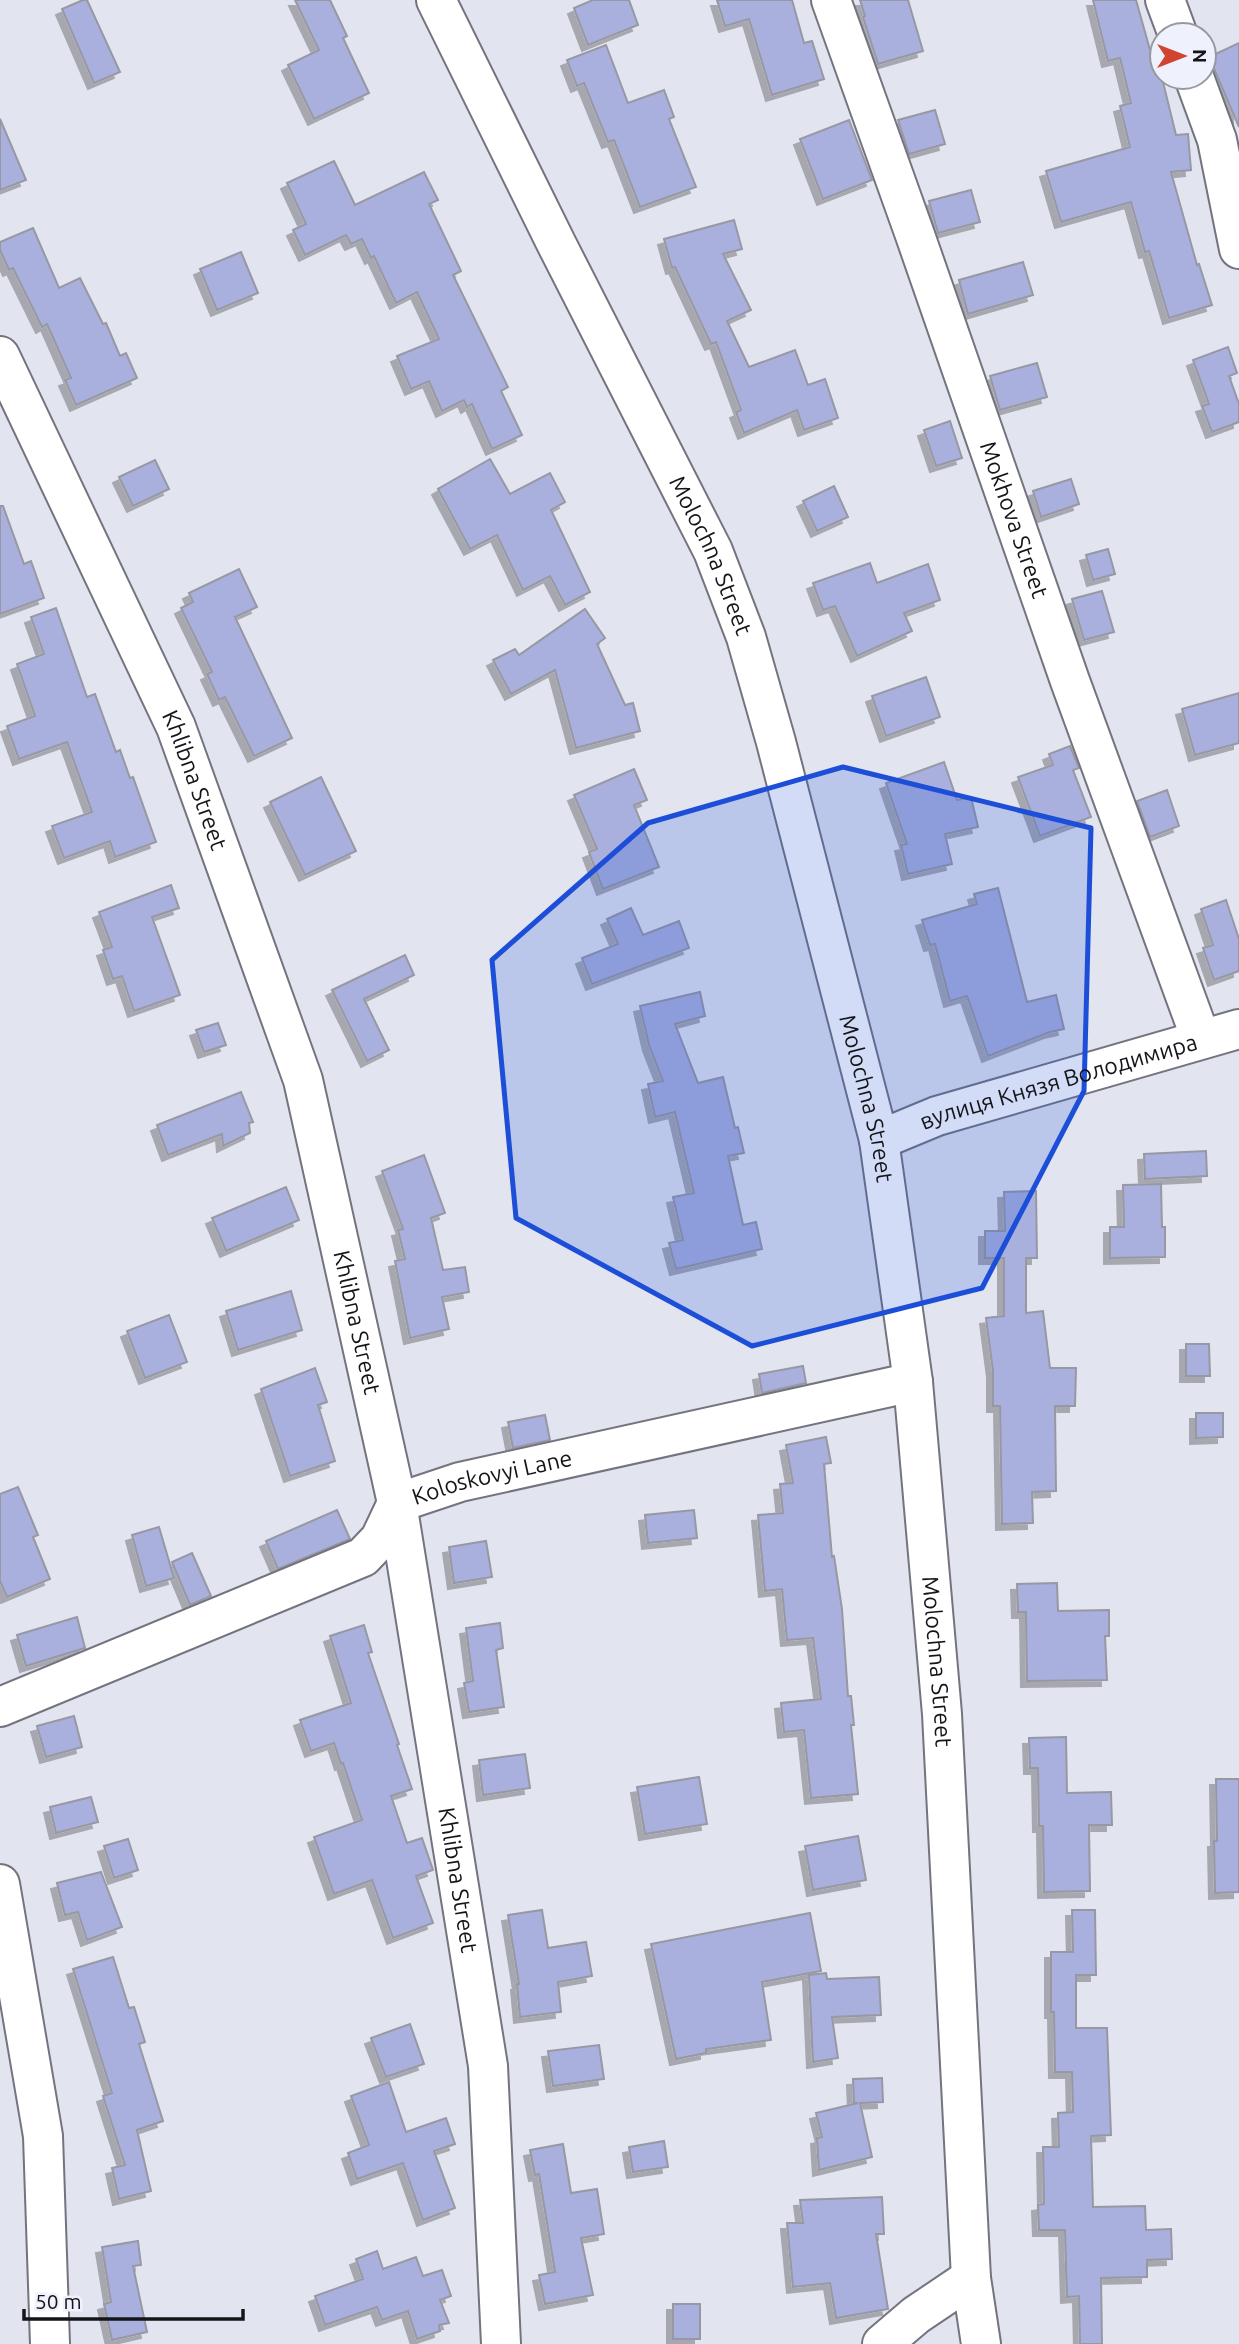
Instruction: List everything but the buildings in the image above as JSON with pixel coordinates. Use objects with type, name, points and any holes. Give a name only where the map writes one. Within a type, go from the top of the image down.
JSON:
[{"type":"street","name":"Molochna Street","points":[[436,0],[713,551],[746,637],[776,742],[879,1140],[913,1382],[942,1714],[971,2278],[981,2344]]},
{"type":"street","name":"Mokhova Street","points":[[831,0],[1070,681],[1201,1039]]},
{"type":"street","points":[[1165,0],[1173,21]]},
{"type":"street","points":[[1199,91],[1217,140],[1239,249]]},
{"type":"street","name":"Khlibna Street","points":[[0,356],[176,727],[303,1080],[397,1503],[488,2066],[501,2344]]},
{"type":"street","name":"вулиця Князя Володимира","points":[[879,1140],[937,1116],[1239,1029]]},
{"type":"street","name":"Koloskovyi Lane","points":[[0,1707],[363,1557],[380,1539],[397,1503],[460,1482],[913,1382]]},
{"type":"street","points":[[0,1884],[43,2136],[50,2344]]},
{"type":"street","points":[[882,2344],[916,2315],[971,2278]]},
{"type":"highlighted area","points":[[843,767],[1091,828],[1084,1091],[982,1288],[752,1346],[516,1218],[492,960],[648,823]]}]
